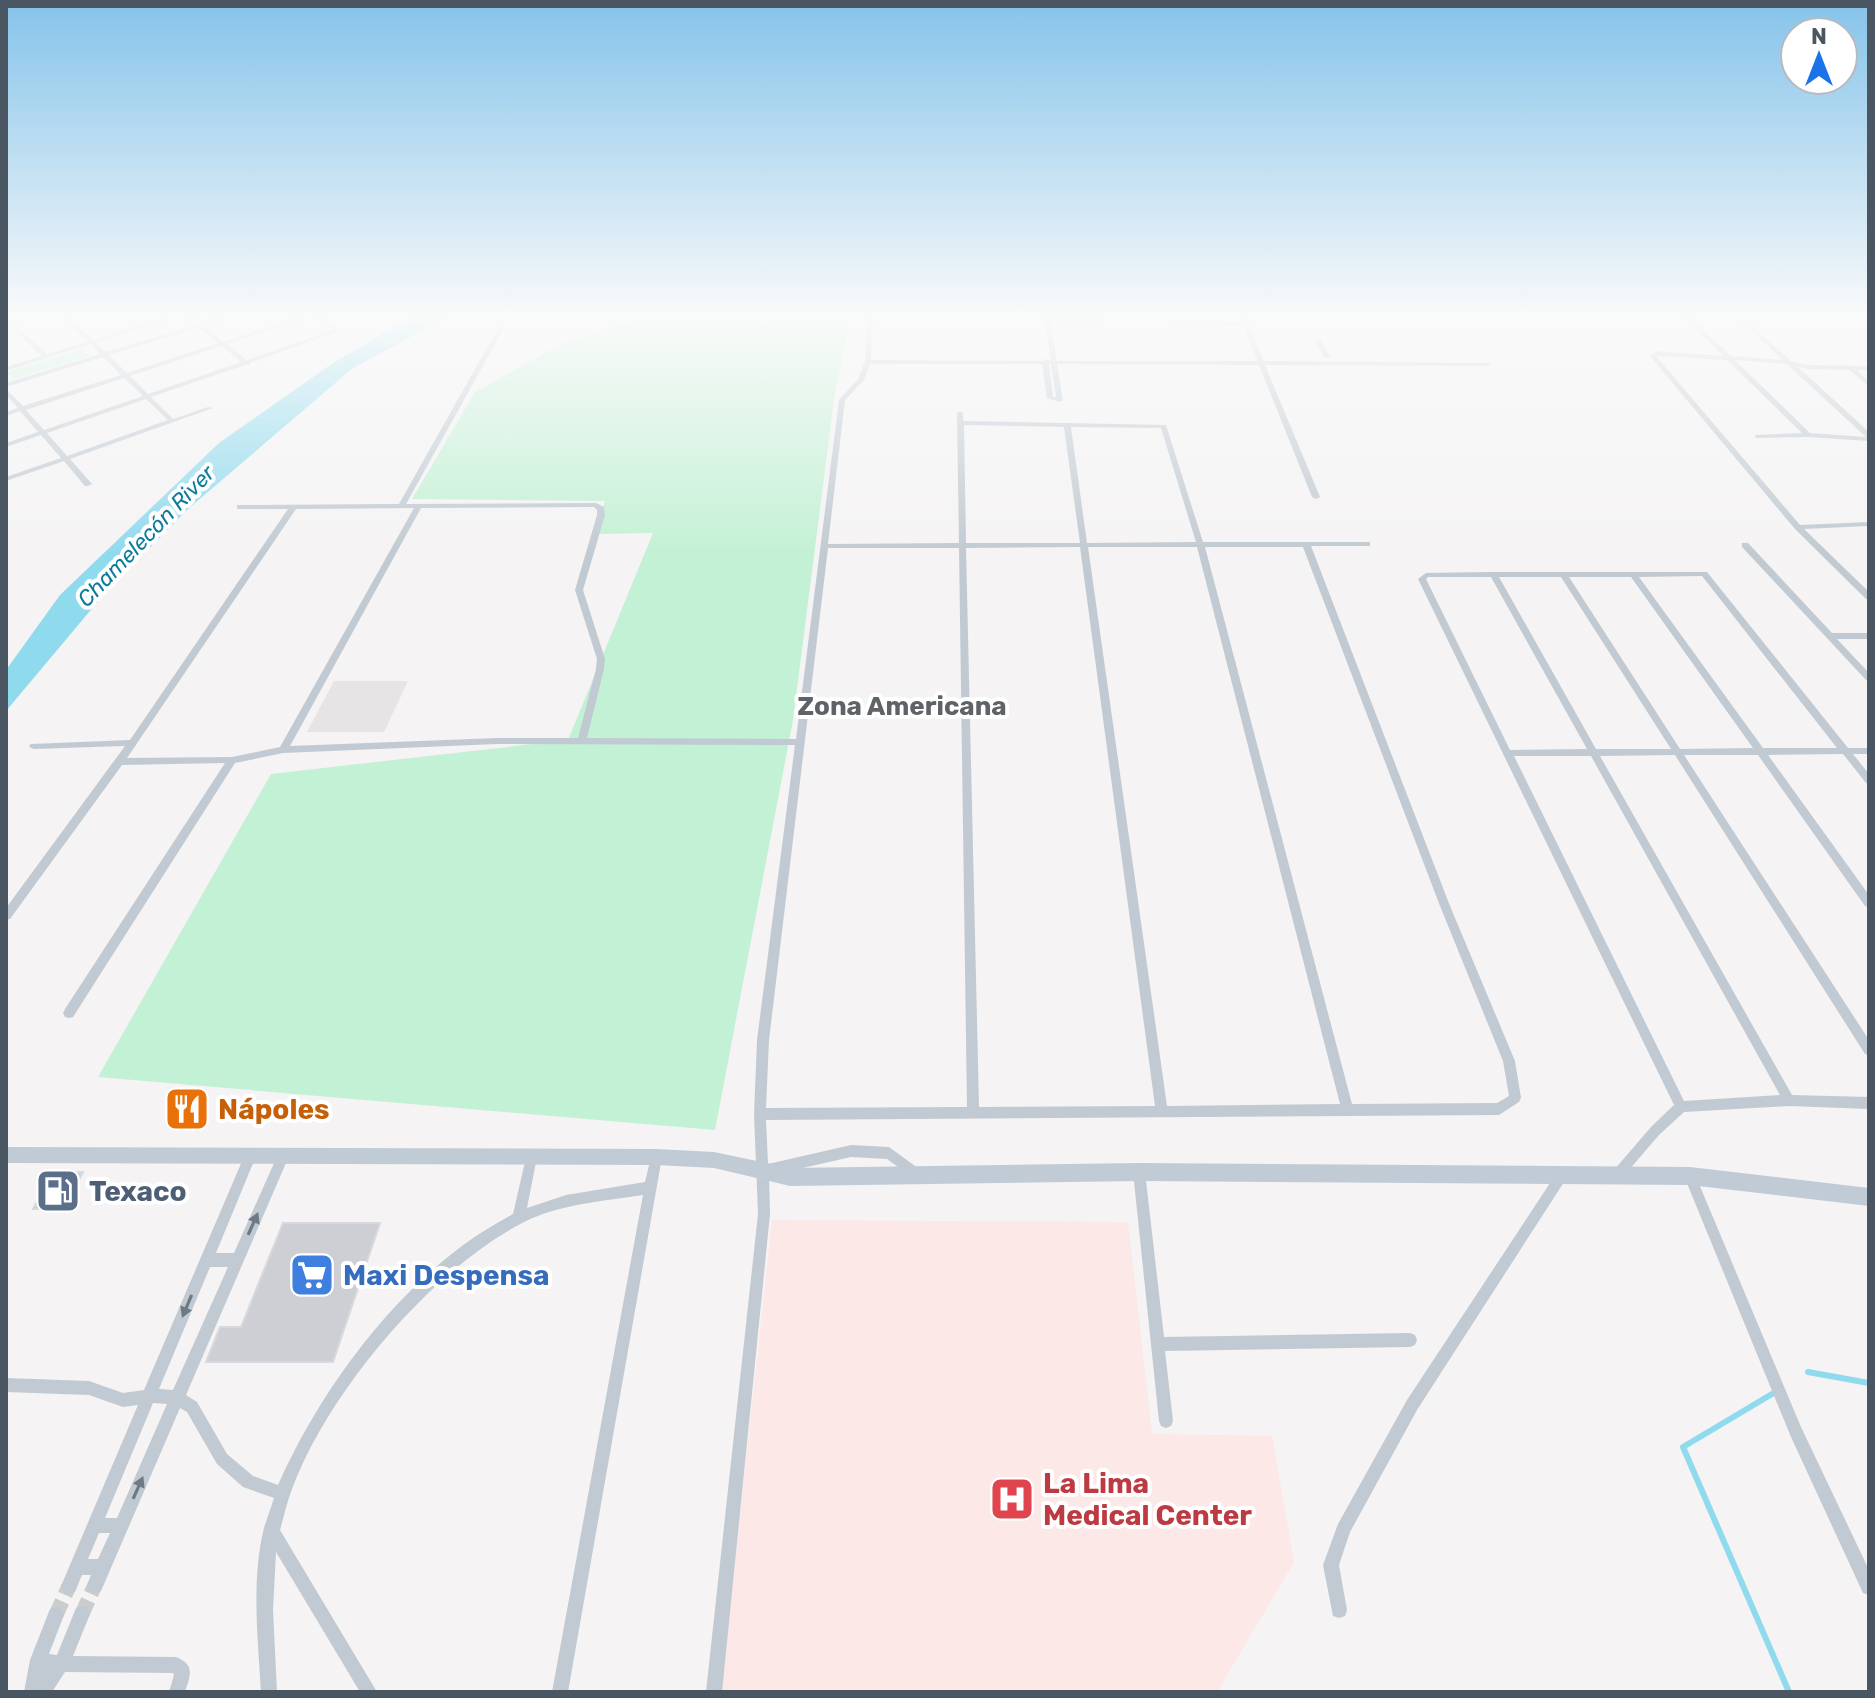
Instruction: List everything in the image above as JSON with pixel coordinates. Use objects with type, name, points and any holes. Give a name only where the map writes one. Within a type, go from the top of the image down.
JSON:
[{"type":"street","points":[[13,397],[88,484]]},
{"type":"street","points":[[6,414],[57,397]]},
{"type":"street","points":[[402,505],[462,397]]},
{"type":"street","points":[[714,1692],[764,1214],[760,1114],[763,1040],[845,397]]},
{"type":"street","points":[[1276,397],[1316,497]]},
{"type":"street","points":[[1688,397],[1798,527],[1869,597]]},
{"type":"street","points":[[1769,397],[1808,435]]},
{"type":"street","points":[[1825,397],[1869,438]]},
{"type":"street","points":[[6,445],[148,398],[172,421]]},
{"type":"street","points":[[6,479],[210,408]]},
{"type":"street","points":[[973,1111],[961,418],[1067,425],[1164,426],[1201,547],[1348,1111]]},
{"type":"street","points":[[1067,425],[1162,1112]]},
{"type":"street","points":[[1757,436],[1869,438]]},
{"type":"street","points":[[283,750],[419,505]]},
{"type":"street","points":[[240,507],[596,505],[601,509],[579,590],[601,659],[582,740]]},
{"type":"street","points":[[6,916],[133,743],[294,506]]},
{"type":"street","points":[[1798,527],[1867,526]]},
{"type":"street","points":[[826,546],[962,548],[1367,544]]},
{"type":"street","points":[[1745,545],[1869,678]]},
{"type":"street","points":[[760,1114],[1499,1109],[1515,1098],[1509,1061],[1445,906],[1307,546]]},
{"type":"street","points":[[1493,574],[1789,1100]]},
{"type":"street","points":[[1563,574],[1869,1050]]},
{"type":"street","points":[[1633,574],[1869,903]]},
{"type":"street","points":[[1681,1107],[1422,579],[1426,575],[1704,574],[1869,781]]},
{"type":"street","points":[[1832,636],[1869,636]]},
{"type":"street","points":[[119,762],[232,760],[283,750],[582,740],[801,742]]},
{"type":"street","points":[[34,746],[133,743]]},
{"type":"street","points":[[1509,753],[1593,750],[1869,751]]},
{"type":"street","points":[[69,1013],[232,760]]},
{"type":"street","points":[[1616,1176],[1655,1131],[1681,1107],[1789,1100],[1869,1103]]},
{"type":"street","points":[[762,1172],[851,1151],[889,1153],[916,1174]]},
{"type":"street","points":[[69,1586],[250,1156]]},
{"type":"street","points":[[95,1585],[283,1156]]},
{"type":"street","points":[[519,1218],[531,1157]]},
{"type":"street","points":[[560,1692],[656,1157]]},
{"type":"street","points":[[7,1158],[656,1157],[714,1160],[790,1177],[1139,1172],[1690,1176],[1869,1197]]},
{"type":"street","points":[[1139,1172],[1166,1421]]},
{"type":"street","points":[[1339,1610],[1331,1565],[1343,1529],[1412,1405],[1562,1175]]},
{"type":"street","points":[[1690,1176],[1796,1432],[1869,1587]]},
{"type":"street","points":[[269,1692],[263,1586],[271,1530],[281,1493],[302,1444],[361,1357],[422,1290],[474,1247],[519,1218],[592,1197],[649,1188]]},
{"type":"street","points":[[206,1260],[237,1260]]},
{"type":"street","points":[[1158,1344],[1410,1340]]},
{"type":"street","points":[[6,1385],[89,1388],[123,1400],[150,1396],[178,1398],[192,1407],[222,1459],[248,1482],[281,1493]]},
{"type":"street","points":[[95,1525],[121,1526]]},
{"type":"street","points":[[271,1530],[369,1692]]},
{"type":"street","points":[[77,1567],[103,1567]]},
{"type":"street","points":[[42,1692],[61,1664],[82,1614]]},
{"type":"street","points":[[32,1692],[38,1660],[56,1615]]},
{"type":"street","points":[[38,1660],[61,1664],[176,1665],[183,1672],[177,1692]]},
{"type":"shaded area","points":[[334,681],[408,681],[384,732],[307,732]]},
{"type":"shaded area","name":"La Lima Medical Center","points":[[772,1220],[1128,1222],[1152,1434],[1272,1436],[1294,1562],[1217,1692],[721,1692]]},
{"type":"green space","points":[[472,397],[834,397],[793,720],[715,1130],[98,1077],[271,774],[568,740],[653,533],[594,534],[605,501],[412,499]]},
{"type":"water","name":"Chamelecón River","points":[[284,397],[319,397],[188,509],[105,593],[6,711],[6,670],[60,595],[219,443]]},
{"type":"building","name":"Texaco","points":[[83,1172],[64,1209],[33,1209],[52,1173]]},
{"type":"building","name":"Maxi Despensa","points":[[283,1223],[380,1223],[333,1362],[206,1362],[220,1327],[241,1327]]},
{"type":"waterway","points":[[1808,1372],[1869,1383]]},
{"type":"waterway","points":[[1772,1394],[1683,1447],[1789,1692]]},
{"type":"tunnel","points":[[82,1614],[95,1585]]},
{"type":"tunnel","points":[[56,1615],[69,1586]]},
{"type":"place","name":"Nápoles","points":[[187,1109]]},
{"type":"place","name":"Texaco","points":[[58,1191]]},
{"type":"place","name":"Maxi Despensa","points":[[312,1275]]},
{"type":"place","name":"La Lima Medical Center","points":[[1012,1499]]},
{"type":"district","name":"Zona Americana","points":[[902,706]]}]
